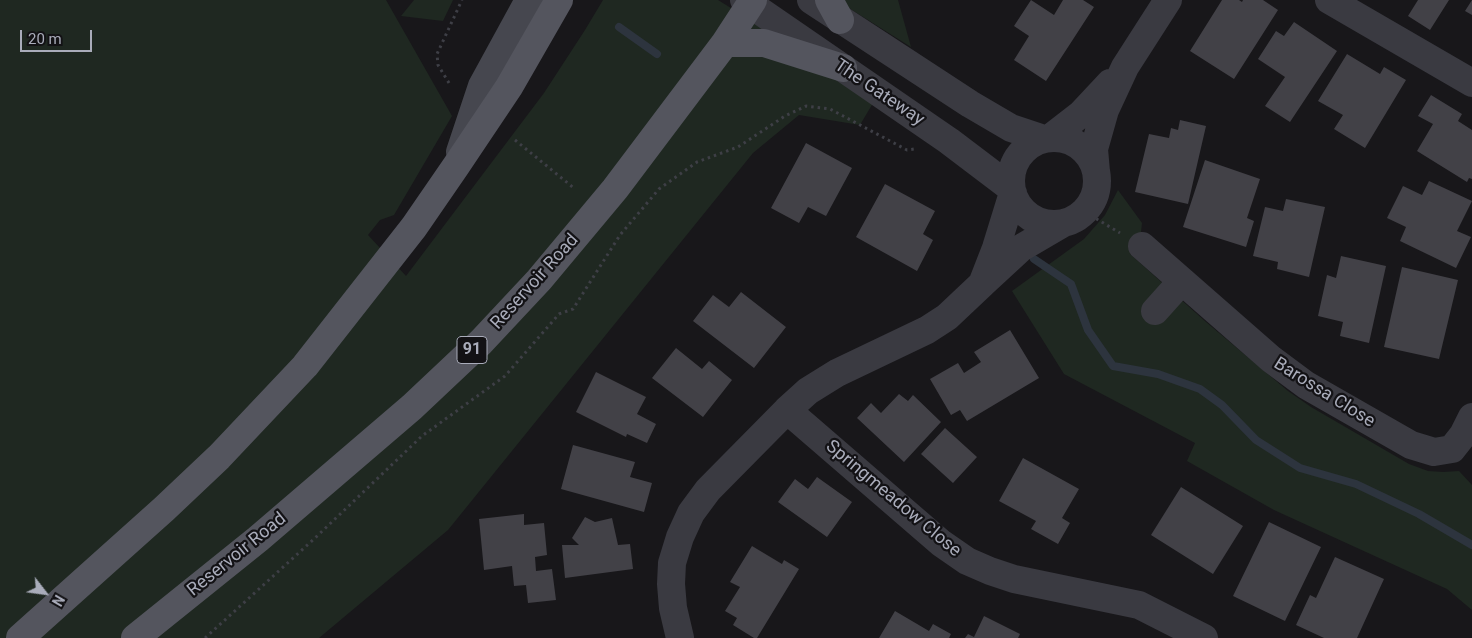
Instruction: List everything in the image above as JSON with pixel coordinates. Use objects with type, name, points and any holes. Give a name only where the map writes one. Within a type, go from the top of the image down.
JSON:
[{"type":"main road","points":[[456,166],[482,86],[529,0]]},
{"type":"main road","points":[[20,638],[164,510],[256,419],[305,366],[414,227],[509,87],[559,0]]},
{"type":"main road","name":"Reservoir Road","points":[[135,638],[258,539],[412,407],[481,342],[539,280],[615,189],[724,43],[749,1]]},
{"type":"main road","points":[[724,43],[764,44],[843,68]]},
{"type":"street","points":[[811,0],[835,10],[970,104],[1011,128],[1047,139],[1063,139],[1075,144],[1086,152],[1093,162],[1097,175]]},
{"type":"street","points":[[672,636],[672,563],[680,537],[691,513],[708,490],[808,391],[837,372],[902,343],[948,317],[1021,248],[1073,218],[1092,201],[1097,188],[1094,149],[1104,110],[1124,67],[1168,0]]},
{"type":"street","points":[[1329,0],[1472,83]]},
{"type":"street","name":"The Gateway","points":[[749,1],[949,141],[1012,191]]},
{"type":"street","points":[[982,284],[996,248],[1012,191],[1012,175],[1018,158],[1032,144],[1047,139],[1081,114],[1124,67]]},
{"type":"street","points":[[1012,191],[1018,205],[1026,214],[1037,221],[1049,224],[1073,218]]},
{"type":"street","name":"Barossa Close","points":[[1142,246],[1271,360],[1306,385],[1411,445],[1434,452],[1452,449],[1463,435],[1472,417]]},
{"type":"street","points":[[1155,311],[1181,282]]},
{"type":"street","name":"Springmeadow Close","points":[[787,410],[941,543],[967,561],[1014,579],[1139,605],[1204,638]]},
{"type":"path","points":[[449,84],[438,65],[437,54],[462,0]]},
{"type":"path","points":[[204,638],[314,540],[422,436],[505,376],[559,314],[573,309],[620,234],[659,189],[697,162],[738,147],[785,116],[806,106],[830,109],[907,150],[949,141]]},
{"type":"path","points":[[516,140],[575,189]]},
{"type":"path","points":[[1073,218],[1142,246]]},
{"type":"shaded area","points":[[0,0],[386,0],[452,116],[394,215],[380,220],[368,235],[406,276],[544,93],[603,0],[718,0],[876,98],[860,125],[799,115],[753,153],[448,530],[319,638],[0,638]]},
{"type":"shaded area","points":[[414,0],[453,0],[443,21],[401,16]]},
{"type":"shaded area","points":[[836,0],[898,0],[911,47]]},
{"type":"shaded area","points":[[1118,190],[1142,223],[1141,232],[1130,254],[1206,322],[1288,391],[1311,407],[1409,464],[1428,471],[1459,471],[1472,485],[1472,610],[1447,589],[1274,510],[1187,461],[1195,443],[1064,374],[1012,291],[1084,239],[1105,215]]},
{"type":"building","points":[[1031,0],[1054,15],[1063,0],[1083,0],[1094,7],[1046,81],[1014,60],[1029,36],[1014,26]]},
{"type":"building","points":[[1222,0],[1239,0],[1242,2],[1243,0],[1263,0],[1278,10],[1234,79],[1190,51]]},
{"type":"building","points":[[1418,0],[1449,0],[1430,30],[1408,16]]},
{"type":"building","points":[[1472,0],[1472,15],[1465,11]]},
{"type":"building","points":[[1294,22],[1337,51],[1290,122],[1265,106],[1285,77],[1258,59],[1276,31],[1284,36]]},
{"type":"building","points":[[1347,54],[1380,74],[1384,67],[1406,80],[1365,148],[1334,129],[1343,115],[1318,101]]},
{"type":"building","points":[[1431,95],[1462,114],[1458,121],[1472,130],[1472,179],[1469,178],[1467,182],[1417,151],[1433,124],[1418,116]]},
{"type":"building","points":[[1180,120],[1206,126],[1188,204],[1135,192],[1149,134],[1169,138],[1171,128],[1178,130]]},
{"type":"building","points":[[806,143],[852,168],[826,216],[808,207],[799,223],[771,208]]},
{"type":"building","points":[[1205,160],[1260,179],[1247,218],[1254,221],[1246,247],[1183,227]]},
{"type":"building","points":[[1429,181],[1472,201],[1457,231],[1471,237],[1456,268],[1400,241],[1406,227],[1387,218],[1403,186],[1422,195]]},
{"type":"building","points":[[885,184],[935,211],[923,234],[933,240],[917,271],[856,237]]},
{"type":"building","points":[[1286,199],[1325,207],[1309,277],[1277,269],[1278,262],[1253,256],[1265,207],[1283,211]]},
{"type":"building","points":[[1341,256],[1386,266],[1369,343],[1340,336],[1343,322],[1318,316],[1327,275],[1336,278]]},
{"type":"building","points":[[1402,267],[1458,280],[1439,359],[1384,347]]},
{"type":"building","points":[[741,292],[786,327],[754,368],[693,321],[713,295],[729,307]]},
{"type":"building","points":[[1010,330],[1039,378],[967,421],[960,410],[951,415],[930,379],[958,363],[964,373],[981,362],[974,352]]},
{"type":"building","points":[[676,348],[702,369],[709,361],[732,380],[703,417],[652,378]]},
{"type":"building","points":[[596,372],[646,397],[637,414],[656,424],[647,443],[627,434],[626,437],[576,412]]},
{"type":"building","points":[[899,394],[908,401],[913,395],[941,422],[904,462],[857,418],[871,403],[881,413]]},
{"type":"building","points":[[945,428],[977,457],[953,483],[921,454]]},
{"type":"building","points":[[573,445],[635,462],[630,477],[652,483],[644,512],[561,489]]},
{"type":"building","points":[[1023,458],[1079,489],[1062,518],[1070,523],[1058,544],[1031,529],[1036,521],[999,501]]},
{"type":"building","points":[[817,477],[852,502],[827,537],[778,502],[795,479],[808,489]]},
{"type":"building","points":[[1181,487],[1243,526],[1213,574],[1151,535]]},
{"type":"building","points":[[524,514],[524,525],[544,523],[547,555],[535,557],[536,571],[552,569],[556,600],[528,603],[526,585],[514,586],[512,566],[484,570],[479,519]]},
{"type":"building","points":[[585,517],[595,522],[612,518],[618,545],[630,544],[633,569],[565,578],[562,545],[579,545],[572,538]]},
{"type":"building","points":[[1269,522],[1321,547],[1285,621],[1233,596]]},
{"type":"building","points":[[752,546],[782,564],[784,560],[799,569],[757,638],[733,625],[737,618],[725,611],[740,587],[730,582]]},
{"type":"building","points":[[1335,557],[1384,579],[1357,638],[1324,638],[1296,625],[1310,595],[1316,598]]},
{"type":"building","points":[[895,611],[929,631],[933,624],[951,634],[949,638],[879,638]]},
{"type":"building","points":[[984,616],[1020,634],[1018,638],[965,638],[968,634],[974,637]]},
{"type":"waterway","points":[[619,27],[657,54]]},
{"type":"waterway","points":[[1034,259],[1071,284],[1088,330],[1113,366],[1158,374],[1200,389],[1222,405],[1256,440],[1300,468],[1356,484],[1419,514],[1472,545]]}]
